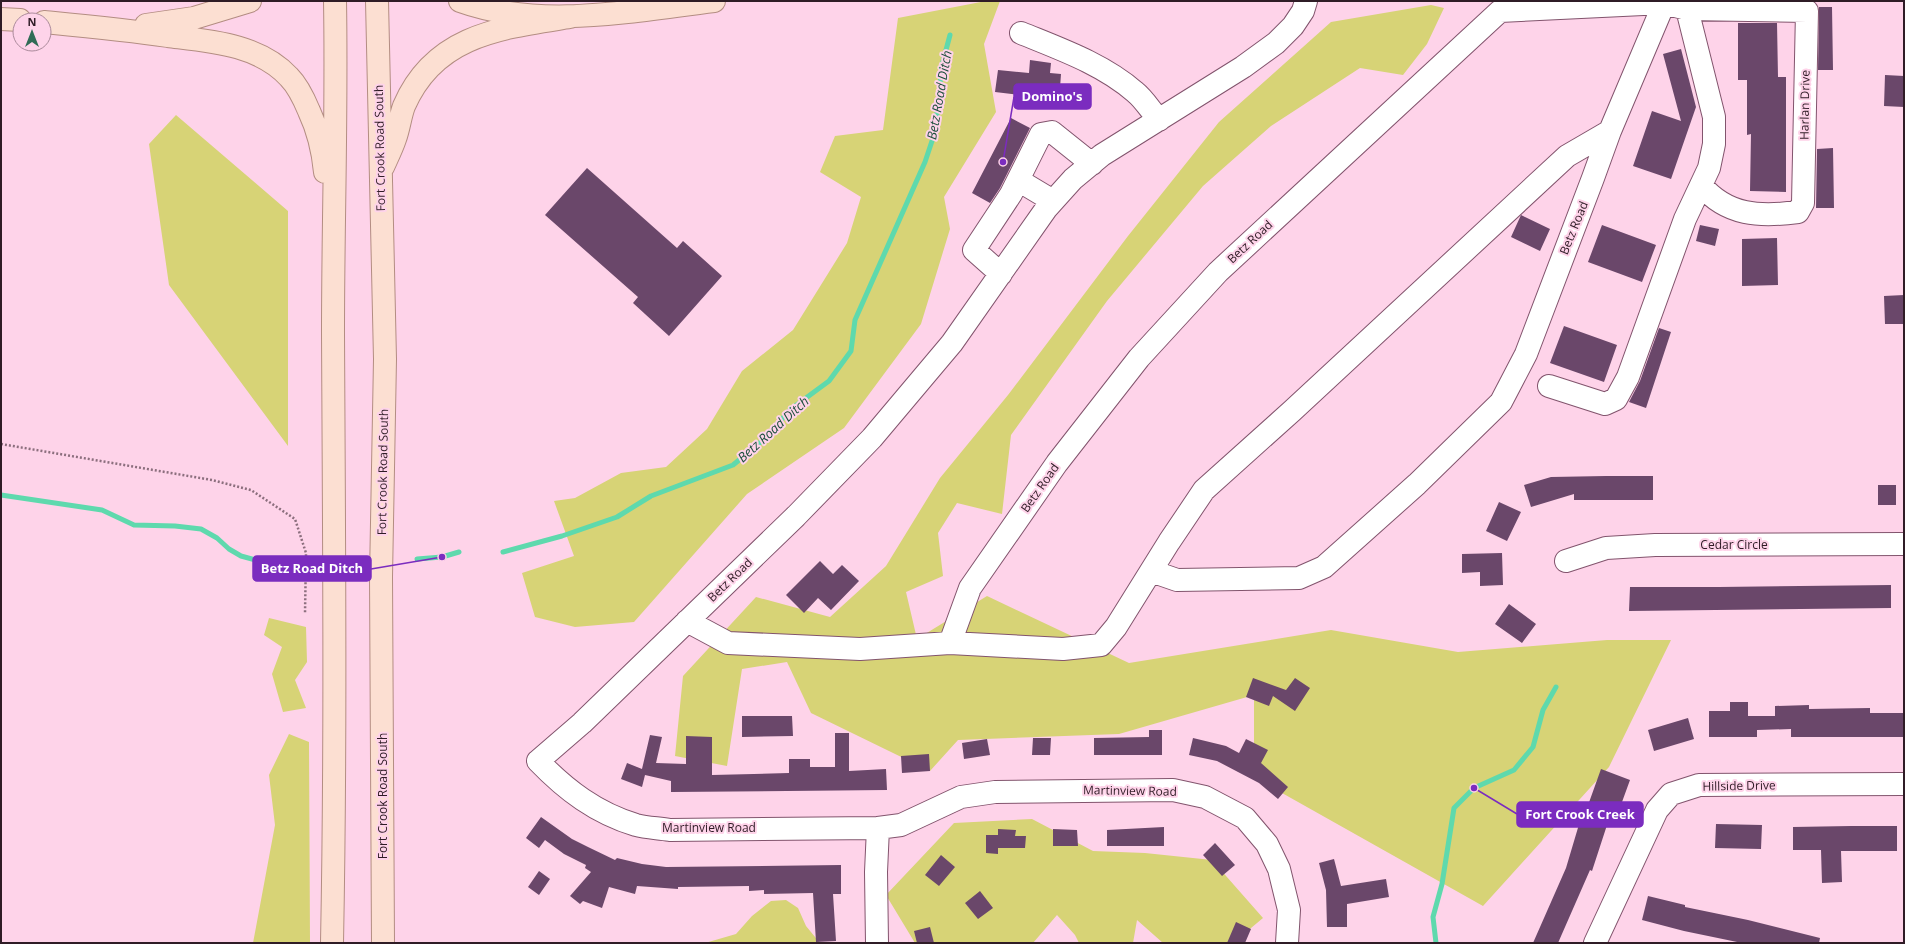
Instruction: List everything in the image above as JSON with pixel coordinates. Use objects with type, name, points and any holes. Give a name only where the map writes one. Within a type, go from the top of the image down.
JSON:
[{"type":"main road","points":[[109,28],[164,24],[194,18],[250,1]]},
{"type":"main road","points":[[332,943],[335,598],[333,329],[336,45],[335,1]]},
{"type":"main road","points":[[336,45],[342,1]]},
{"type":"main road","points":[[460,1],[479,8],[509,14],[534,17],[570,17]]},
{"type":"main road","points":[[380,175],[396,138],[404,106],[417,83],[433,63],[453,47],[484,33],[505,28],[570,17],[714,1]]},
{"type":"main road","name":"Fort Crook Road South","points":[[377,2],[385,359],[382,577],[383,943]]},
{"type":"main road","points":[[1,19],[12,20]]},
{"type":"main road","points":[[52,23],[109,28],[226,44],[272,62],[289,77],[303,97],[312,117],[323,152],[333,329]]},
{"type":"main road","points":[[333,869],[340,943]]},
{"type":"street","name":"Betz Road","points":[[538,761],[582,723],[796,516],[872,438],[952,343],[1053,201],[1073,179],[1102,155],[1159,120],[1276,43],[1293,26],[1303,11],[1306,1]]},
{"type":"street","name":"Betz Road","points":[[950,644],[970,588],[1057,463],[1139,358],[1218,272],[1500,11],[1664,2],[1610,131],[1594,178],[1526,354],[1501,402],[1423,478],[1324,567],[1299,578],[1177,580],[1151,571]]},
{"type":"street","name":"Harlan Drive","points":[[1664,2],[1687,9],[1807,10],[1803,203],[1798,212],[1770,216],[1740,212],[1711,197],[1701,185]]},
{"type":"street","points":[[1549,386],[1605,404],[1616,399],[1628,377],[1685,218],[1709,168],[1714,144],[1714,117],[1687,9]]},
{"type":"street","points":[[1022,33],[1070,53],[1113,76],[1136,92],[1159,120]]},
{"type":"street","points":[[687,621],[728,643],[860,649],[950,644],[1063,649],[1101,645],[1116,627],[1204,490],[1292,411],[1567,156],[1610,131]]},
{"type":"street","points":[[1001,274],[974,250],[1011,194],[1041,134],[1052,132],[1092,164]]},
{"type":"street","points":[[1018,180],[1053,201]]},
{"type":"street","name":"Cedar Circle","points":[[1566,560],[1606,548],[1655,545],[1904,544]]},
{"type":"street","name":"Martinview Road","points":[[538,761],[570,792],[594,807],[638,825],[670,830],[878,828],[901,825],[961,797],[996,792],[1173,790],[1205,797],[1245,818],[1267,844],[1279,869],[1289,910],[1287,943]]},
{"type":"street","name":"Hillside Drive","points":[[1595,943],[1657,810],[1671,794],[1699,786],[1904,784]]},
{"type":"street","points":[[877,943],[876,872],[878,828]]},
{"type":"path","points":[[1,444],[212,480],[252,490],[295,519],[306,553],[305,614]]},
{"type":"shaded area","points":[[986,1],[1000,1],[984,44],[996,112],[944,197],[950,229],[921,324],[844,428],[747,494],[634,622],[575,627],[535,617],[522,573],[574,556],[554,501],[575,498],[621,473],[666,467],[707,429],[742,371],[793,330],[847,243],[861,197],[820,172],[835,136],[883,130],[898,18]]},
{"type":"shaded area","points":[[1431,5],[1444,8],[1427,44],[1403,75],[1360,68],[1271,126],[1203,186],[1107,301],[1011,435],[1002,514],[957,503],[938,533],[943,576],[906,592],[917,639],[987,596],[1129,663],[1331,630],[1458,652],[1607,640],[1671,640],[1609,767],[1483,906],[1266,784],[1254,743],[1254,695],[1119,734],[958,740],[930,771],[811,713],[787,662],[742,669],[727,766],[675,756],[683,676],[756,597],[830,617],[886,566],[940,478],[1008,395],[1128,236],[1219,122],[1331,22]]},
{"type":"shaded area","points":[[176,115],[288,211],[288,446],[169,285],[149,144]]},
{"type":"shaded area","points":[[269,618],[306,627],[307,662],[295,680],[306,708],[283,712],[272,674],[282,647],[264,635]]},
{"type":"shaded area","points":[[289,734],[309,742],[310,943],[253,943],[275,825],[269,775]]},
{"type":"shaded area","points":[[1032,819],[1093,851],[1145,853],[1212,860],[1263,918],[1233,943],[1163,943],[1137,920],[1133,943],[1079,943],[1075,935],[1057,915],[1033,943],[915,943],[886,895],[954,823]]},
{"type":"shaded area","points":[[786,900],[798,908],[806,926],[820,943],[705,943],[736,934],[752,916],[771,901]]},
{"type":"building","points":[[1819,7],[1832,7],[1833,70],[1818,70]]},
{"type":"building","points":[[1738,23],[1777,23],[1778,77],[1786,77],[1786,192],[1750,191],[1751,134],[1747,135],[1747,80],[1738,80]]},
{"type":"building","points":[[1681,49],[1696,107],[1671,179],[1633,166],[1652,111],[1681,121],[1663,54]]},
{"type":"building","points":[[1030,60],[1051,63],[1050,73],[1061,74],[1060,88],[1046,87],[1045,98],[995,92],[998,70],[1029,73]]},
{"type":"building","points":[[1885,75],[1904,76],[1904,107],[1884,106]]},
{"type":"building","points":[[1011,118],[1030,128],[1000,188],[990,203],[972,193]]},
{"type":"building","points":[[1833,148],[1834,208],[1816,208],[1817,149]]},
{"type":"building","points":[[587,168],[677,248],[683,241],[722,276],[669,336],[633,303],[638,297],[545,215]]},
{"type":"building","points":[[1521,215],[1550,229],[1540,251],[1511,237]]},
{"type":"building","points":[[1602,225],[1656,245],[1642,282],[1588,262]]},
{"type":"building","points":[[1700,225],[1719,229],[1715,246],[1696,241]]},
{"type":"building","points":[[1777,238],[1778,285],[1742,286],[1742,239]]},
{"type":"building","points":[[1904,295],[1904,324],[1885,324],[1884,296]]},
{"type":"building","points":[[1564,326],[1617,345],[1604,382],[1550,363]]},
{"type":"building","points":[[1659,328],[1671,332],[1646,408],[1629,402],[1640,381]]},
{"type":"building","points":[[1653,476],[1653,500],[1574,500],[1574,494],[1531,507],[1524,485],[1551,477]]},
{"type":"building","points":[[1878,485],[1896,485],[1896,505],[1878,505]]},
{"type":"building","points":[[1499,502],[1521,512],[1507,541],[1486,531]]},
{"type":"building","points":[[1502,553],[1503,585],[1480,586],[1480,572],[1462,573],[1462,554]]},
{"type":"building","points":[[820,561],[833,574],[842,565],[859,581],[831,610],[818,598],[804,613],[786,595]]},
{"type":"building","points":[[1891,585],[1891,608],[1629,611],[1630,587]]},
{"type":"building","points":[[1509,604],[1536,624],[1522,643],[1495,624]]},
{"type":"building","points":[[1253,678],[1286,690],[1295,678],[1310,688],[1295,711],[1273,696],[1269,706],[1246,697]]},
{"type":"building","points":[[1730,702],[1748,702],[1748,716],[1775,716],[1775,706],[1809,705],[1809,709],[1870,708],[1870,713],[1904,713],[1904,737],[1791,737],[1791,729],[1757,730],[1757,737],[1709,737],[1709,711],[1730,711]]},
{"type":"building","points":[[742,716],[792,716],[793,736],[742,737]]},
{"type":"building","points":[[1688,718],[1694,739],[1654,751],[1648,730]]},
{"type":"building","points":[[1149,730],[1162,730],[1162,755],[1094,755],[1094,738],[1149,737]]},
{"type":"building","points":[[835,733],[849,733],[849,771],[886,769],[887,790],[671,792],[671,781],[645,775],[642,787],[621,779],[627,763],[642,769],[650,735],[662,737],[656,763],[686,764],[686,736],[712,737],[712,775],[789,773],[789,759],[810,759],[810,767],[835,767]]},
{"type":"building","points":[[1033,738],[1051,738],[1050,755],[1032,755]]},
{"type":"building","points":[[1193,738],[1226,746],[1239,753],[1246,739],[1268,750],[1261,763],[1288,787],[1278,799],[1259,783],[1217,761],[1189,755]]},
{"type":"building","points":[[987,739],[990,755],[964,759],[962,743]]},
{"type":"building","points":[[929,754],[930,771],[902,773],[901,756]]},
{"type":"building","points":[[1601,769],[1630,780],[1614,824],[1608,822],[1592,871],[1590,870],[1558,943],[1533,943],[1566,868],[1580,821],[1582,822]]},
{"type":"building","points":[[541,817],[572,839],[615,860],[617,858],[642,864],[666,867],[841,865],[841,894],[833,894],[836,941],[816,942],[813,893],[764,894],[764,890],[749,891],[749,886],[678,887],[678,889],[637,886],[635,894],[609,887],[602,908],[583,901],[580,904],[570,896],[591,872],[585,868],[586,865],[564,854],[545,840],[539,848],[526,838]]},
{"type":"building","points":[[1716,824],[1762,825],[1761,849],[1715,848]]},
{"type":"building","points":[[1897,826],[1897,851],[1841,851],[1842,882],[1822,883],[1821,850],[1793,850],[1793,827]]},
{"type":"building","points":[[1164,827],[1164,846],[1107,846],[1107,830]]},
{"type":"building","points":[[998,829],[1016,830],[1015,836],[1026,836],[1025,848],[998,848],[998,854],[986,853],[986,835],[998,835]]},
{"type":"building","points":[[1053,829],[1077,830],[1078,846],[1053,846]]},
{"type":"building","points":[[1215,843],[1235,865],[1222,876],[1203,855]]},
{"type":"building","points":[[941,855],[955,867],[939,886],[925,875]]},
{"type":"building","points":[[1334,859],[1341,886],[1386,879],[1389,897],[1347,904],[1347,927],[1327,927],[1326,890],[1319,863]]},
{"type":"building","points":[[539,871],[550,879],[539,895],[528,887]]},
{"type":"building","points":[[980,891],[993,908],[978,919],[965,903]]},
{"type":"building","points":[[1648,896],[1685,905],[1685,907],[1748,920],[1820,938],[1819,943],[1742,943],[1684,931],[1642,920]]},
{"type":"building","points":[[1236,922],[1251,929],[1245,943],[1227,943]]},
{"type":"building","points":[[930,927],[934,943],[917,943],[914,931]]},
{"type":"waterway","name":"Betz Road Ditch","points":[[503,552],[562,536],[617,517],[651,496],[733,465],[762,441],[791,409],[829,381],[851,351],[855,320],[925,162],[935,132],[942,65],[950,35]]},
{"type":"waterway","name":"Betz Road Ditch","points":[[1,495],[102,510],[134,525],[175,526],[201,529],[217,538],[229,549],[241,556],[266,563]]},
{"type":"waterway","name":"Betz Road Ditch","points":[[417,559],[442,557],[459,552]]},
{"type":"waterway","points":[[1436,943],[1433,917],[1442,884],[1454,808],[1474,788],[1514,770],[1533,747],[1543,710],[1556,687]]},
{"type":"place","name":"Domino's","points":[[1003,162]]},
{"type":"place","name":"Betz Road Ditch","points":[[442,557]]},
{"type":"place","name":"Fort Crook Creek","points":[[1474,788]]}]
